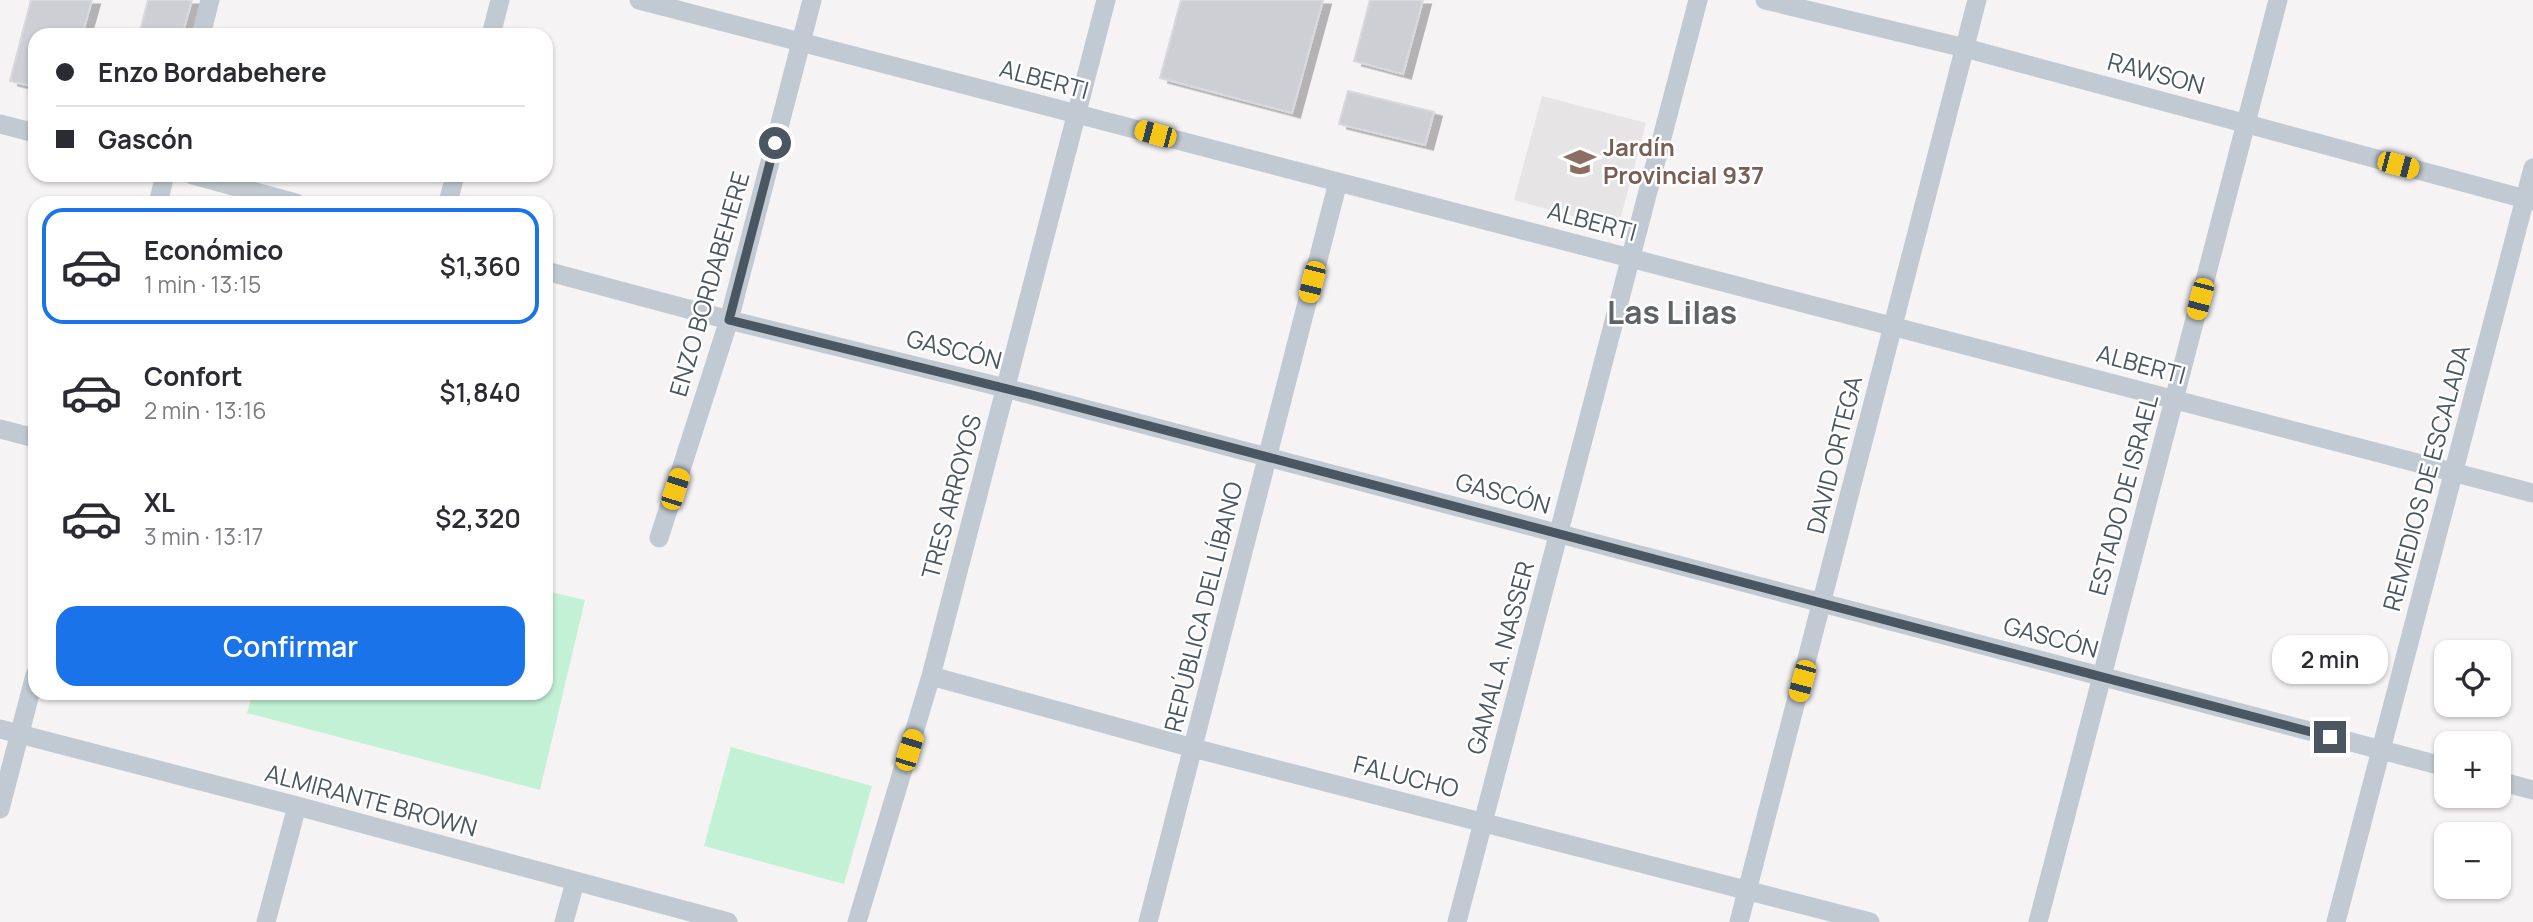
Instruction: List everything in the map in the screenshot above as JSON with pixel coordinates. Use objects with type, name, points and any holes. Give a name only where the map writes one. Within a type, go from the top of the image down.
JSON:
[{"type":"street","points":[[203,28],[211,0]]},
{"type":"street","points":[[493,28],[500,0]]},
{"type":"street","name":"ALBERTI","points":[[639,0],[2533,493]]},
{"type":"street","name":"ENZO BORDABEHERE","points":[[659,538],[729,320],[812,0]]},
{"type":"street","name":"TRES ARROYOS","points":[[857,922],[931,676],[1106,0]]},
{"type":"street","name":"GAMAL A. NASSER","points":[[1457,922],[1698,0]]},
{"type":"street","name":"RAWSON","points":[[1765,0],[1965,48],[2529,200]]},
{"type":"street","name":"DAVID ORTEGA","points":[[1739,922],[1978,0]]},
{"type":"street","name":"ESTADO DE ISRAEL","points":[[2038,922],[2278,0]]},
{"type":"street","points":[[0,124],[28,131]]},
{"type":"street","name":"REMEDIOS DE ESCALADA","points":[[2336,922],[2454,472],[2529,200],[2533,168]]},
{"type":"street","points":[[219,182],[270,196]]},
{"type":"street","name":"REPÚBLICA DEL LÍBANO","points":[[1148,922],[1338,182]]},
{"type":"street","name":"GASCÓN","points":[[553,273],[729,320],[1005,388],[2434,764]]},
{"type":"street","points":[[0,429],[28,436]]},
{"type":"street","name":"FALUCHO","points":[[931,676],[1193,748],[1870,922]]},
{"type":"street","points":[[0,809],[29,700]]},
{"type":"street","name":"ALMIRANTE BROWN","points":[[0,729],[728,922]]},
{"type":"street","points":[[2511,784],[2533,790]]},
{"type":"street","points":[[266,922],[297,806]]},
{"type":"street","points":[[564,922],[575,882]]},
{"type":"shaded area","name":"Jardín Provincial 937","points":[[1542,96],[1646,123],[1619,224],[1614,227],[1514,200]]},
{"type":"green space","points":[[553,593],[585,600],[540,790],[247,713],[251,700],[553,700]]},
{"type":"green space","points":[[731,747],[872,786],[844,884],[704,846]]},
{"type":"building","points":[[31,0],[92,0],[84,28],[28,28],[28,85],[10,81]]},
{"type":"building","points":[[148,0],[192,0],[184,28],[141,28]]},
{"type":"building","points":[[1181,0],[1323,0],[1292,113],[1160,78]]},
{"type":"building","points":[[1370,0],[1423,0],[1403,74],[1354,61]]},
{"type":"building","points":[[1348,91],[1434,112],[1425,145],[1339,124]]},
{"type":"place","name":"Jardín Provincial 937","points":[[1580,162]]},
{"type":"district","name":"Las Lilas","points":[[1672,313]]},
{"type":"route","points":[[775,143],[729,320],[1032,395],[2330,737]]}]
